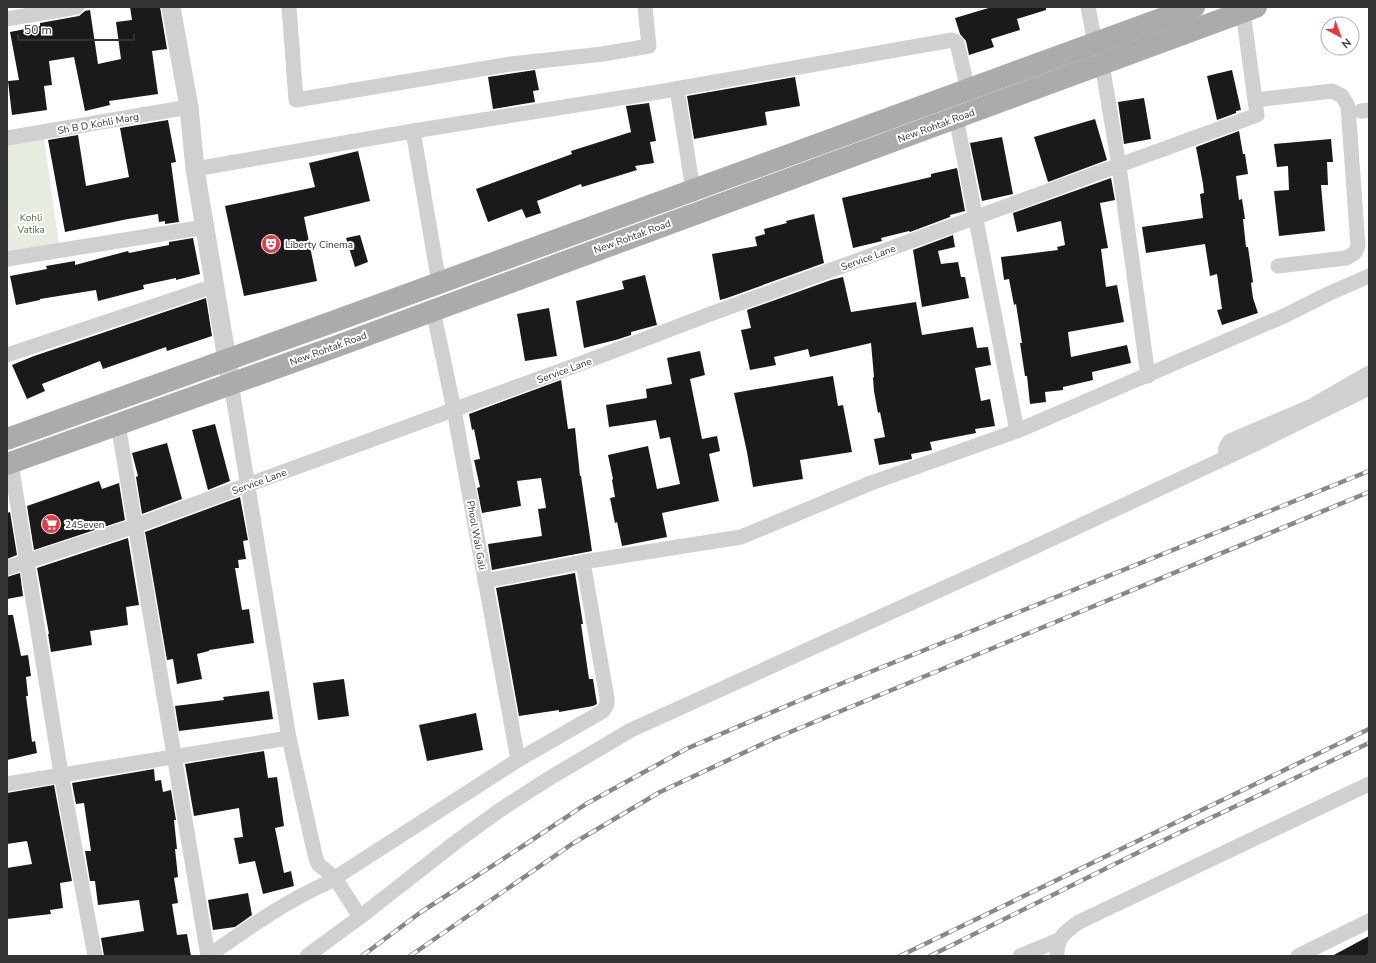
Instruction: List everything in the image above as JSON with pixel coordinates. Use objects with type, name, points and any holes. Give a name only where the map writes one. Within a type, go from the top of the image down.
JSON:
[{"type":"main road","points":[[7,439],[1194,7]]},
{"type":"main road","name":"New Rohtak Road","points":[[9,463],[432,310],[1250,9]]},
{"type":"street","points":[[7,19],[77,7]]},
{"type":"street","points":[[171,7],[189,107],[195,169],[289,738],[318,864],[335,878],[360,917]]},
{"type":"street","points":[[289,7],[296,100],[511,64],[603,54],[649,46],[645,7]]},
{"type":"street","points":[[1088,7],[1095,43]]},
{"type":"street","points":[[1250,9],[1255,100],[1332,91],[1342,96],[1348,106],[1358,246],[1356,251],[1346,258],[1278,266]]},
{"type":"street","points":[[195,169],[413,131],[675,89],[952,40],[957,43],[968,90]]},
{"type":"street","points":[[1102,64],[1119,166],[1148,376]]},
{"type":"street","points":[[675,89],[677,88],[693,190]]},
{"type":"street","name":"Service Lane","points":[[7,568],[135,526],[248,486],[713,313],[1257,115],[1255,100]]},
{"type":"street","name":"Sh B D Kohli Marg","points":[[7,138],[189,107]]},
{"type":"street","points":[[956,117],[1017,431]]},
{"type":"street","points":[[413,131],[438,283]]},
{"type":"street","points":[[7,259],[205,227]]},
{"type":"street","points":[[485,581],[583,562],[741,537],[871,483],[1017,431],[1148,376],[1284,316],[1369,276]]},
{"type":"street","points":[[7,355],[214,286]]},
{"type":"street","name":"Phool Wali Gali","points":[[432,310],[454,410],[518,760]]},
{"type":"street","points":[[1225,458],[1226,447],[1230,441],[1310,407],[1369,373]]},
{"type":"street","points":[[307,956],[500,810],[548,779],[631,730],[1023,552],[1225,458],[1369,388]]},
{"type":"street","points":[[118,424],[208,956],[271,913],[335,878],[518,760],[594,717],[603,710],[607,704],[607,698],[583,562]]},
{"type":"street","points":[[9,463],[62,774],[95,956]]},
{"type":"street","points":[[7,784],[289,738]]},
{"type":"street","points":[[1020,956],[1059,940],[1080,922],[1369,784]]},
{"type":"street","points":[[1298,956],[1369,921]]},
{"type":"street","points":[[1057,956],[1056,951],[1059,940]]},
{"type":"green space","name":"Kohli Vatika","points":[[44,138],[59,244],[7,253],[7,144]]},
{"type":"building","points":[[130,7],[160,7],[167,49],[152,51],[158,94],[109,101],[110,105],[85,111],[74,57],[49,61],[52,85],[44,86],[47,110],[12,115],[8,81],[19,80],[10,32],[40,26],[40,23],[79,16],[85,11],[90,10],[98,64],[121,59],[116,22],[132,20]]},
{"type":"building","points":[[992,7],[1046,7],[1046,10],[1017,19],[1020,30],[991,39],[994,47],[969,55],[966,41],[960,34],[955,18]]},
{"type":"building","points":[[535,70],[539,90],[533,91],[535,102],[493,109],[488,77]]},
{"type":"building","points":[[1232,70],[1241,110],[1217,120],[1207,76]]},
{"type":"building","points":[[795,77],[800,106],[765,112],[767,125],[694,139],[687,96]]},
{"type":"building","points":[[1144,98],[1151,139],[1124,144],[1118,102]]},
{"type":"building","points":[[649,103],[656,141],[650,142],[654,163],[635,166],[637,170],[582,187],[581,184],[537,201],[541,213],[526,218],[522,209],[488,222],[476,189],[572,154],[571,151],[631,132],[626,106]]},
{"type":"building","points":[[1095,119],[1107,160],[1048,182],[1034,137]]},
{"type":"building","points":[[168,120],[176,162],[171,163],[179,222],[165,224],[165,221],[159,222],[158,214],[65,232],[48,140],[78,135],[86,186],[129,177],[120,128]]},
{"type":"building","points":[[1239,131],[1248,174],[1236,176],[1239,200],[1242,199],[1245,219],[1243,219],[1246,247],[1248,247],[1253,282],[1251,283],[1253,298],[1258,313],[1222,325],[1217,310],[1222,309],[1217,274],[1210,276],[1205,244],[1146,253],[1142,227],[1203,218],[1200,194],[1204,193],[1196,147]]},
{"type":"building","points":[[1002,137],[1013,194],[982,201],[970,143]]},
{"type":"building","points":[[1331,139],[1333,162],[1327,162],[1328,185],[1321,185],[1325,231],[1279,236],[1274,191],[1289,190],[1288,166],[1277,167],[1274,144]]},
{"type":"building","name":"Liberty Cinema","points":[[358,151],[370,201],[304,217],[317,281],[244,296],[225,206],[315,187],[309,163]]},
{"type":"building","points":[[957,168],[965,211],[950,215],[950,217],[910,232],[881,238],[882,241],[853,248],[842,198],[931,177],[931,174]]},
{"type":"building","points":[[1111,178],[1115,200],[1100,203],[1108,248],[1101,249],[1106,287],[1117,285],[1124,322],[1068,332],[1071,357],[1127,345],[1131,363],[1092,372],[1093,380],[1063,387],[1063,390],[1045,392],[1046,402],[1030,404],[1027,376],[1025,376],[1020,343],[1022,343],[1016,304],[1014,305],[1009,279],[1004,280],[1001,257],[1058,250],[1057,247],[1065,245],[1061,221],[1017,232],[1013,213]]},
{"type":"building","points":[[814,214],[824,263],[720,300],[712,254],[757,246],[755,237],[765,234],[764,229],[787,223],[786,221]]},
{"type":"building","points":[[360,235],[368,262],[355,267],[346,238]]},
{"type":"building","points":[[953,235],[955,247],[938,251],[941,264],[958,262],[961,277],[965,277],[969,298],[922,307],[913,250]]},
{"type":"building","points":[[193,238],[200,274],[176,280],[176,278],[143,285],[144,289],[98,301],[96,290],[40,299],[16,305],[10,276],[47,269],[46,266],[75,261],[75,265],[128,251],[129,253],[169,245],[169,242]]},
{"type":"building","points":[[645,275],[657,325],[631,332],[631,335],[619,339],[584,348],[576,301],[624,289],[622,281]]},
{"type":"building","points":[[843,277],[851,312],[916,302],[922,335],[973,327],[977,348],[988,347],[991,365],[975,368],[981,401],[990,399],[995,426],[975,429],[976,433],[930,442],[932,450],[911,454],[912,459],[879,465],[874,439],[885,437],[880,412],[878,413],[874,391],[871,343],[810,357],[808,349],[774,357],[776,365],[750,370],[741,330],[751,328],[747,310]]},
{"type":"building","points":[[206,298],[212,336],[167,351],[166,347],[103,369],[100,361],[42,384],[45,391],[27,399],[12,365],[34,356]]},
{"type":"building","points":[[549,308],[557,356],[525,361],[517,314]]},
{"type":"building","points":[[700,351],[705,375],[690,379],[702,439],[717,436],[720,451],[709,454],[719,501],[662,513],[667,537],[622,546],[617,522],[615,523],[610,498],[615,497],[608,455],[648,446],[657,489],[680,484],[670,437],[660,439],[656,420],[609,427],[606,405],[647,398],[646,389],[672,384],[667,358]]},
{"type":"building","points":[[833,376],[838,406],[843,405],[852,452],[800,460],[803,479],[753,487],[734,393]]},
{"type":"building","points":[[561,380],[568,429],[575,428],[580,476],[592,551],[492,570],[488,544],[542,536],[538,509],[546,508],[541,478],[517,481],[521,506],[482,513],[477,488],[480,487],[474,460],[480,459],[474,429],[472,430],[469,414]]},
{"type":"building","points":[[215,424],[230,481],[208,490],[192,430]]},
{"type":"building","points":[[167,443],[182,499],[142,514],[136,477],[138,476],[132,453]]},
{"type":"building","points":[[99,481],[102,489],[119,483],[125,520],[34,550],[27,506]]},
{"type":"building","points":[[240,497],[248,540],[243,541],[246,559],[238,560],[239,568],[235,568],[242,610],[249,609],[254,643],[209,650],[197,654],[202,679],[177,684],[173,659],[167,660],[145,532]]},
{"type":"building","points":[[10,512],[17,555],[7,559],[7,513]]},
{"type":"building","points":[[128,538],[139,605],[126,607],[128,625],[90,631],[92,645],[51,652],[37,568]]},
{"type":"building","points":[[20,573],[23,596],[7,599],[7,577]]},
{"type":"building","points":[[575,573],[583,624],[581,624],[589,679],[593,679],[597,704],[559,712],[559,710],[519,716],[496,588]]},
{"type":"building","points":[[7,615],[13,615],[21,656],[28,655],[31,676],[26,677],[28,696],[26,696],[32,742],[35,741],[37,753],[7,760]]},
{"type":"building","points":[[344,679],[349,716],[318,720],[313,683]]},
{"type":"building","points":[[269,691],[273,719],[179,731],[175,706],[224,700],[223,697]]},
{"type":"building","points":[[476,713],[483,750],[427,761],[419,725]]},
{"type":"building","points":[[264,751],[268,778],[277,777],[284,826],[275,828],[284,873],[291,871],[294,886],[263,894],[255,861],[239,864],[234,838],[243,837],[239,808],[194,816],[185,764]]},
{"type":"building","points":[[154,769],[155,781],[161,780],[163,792],[171,790],[176,820],[174,820],[177,849],[175,849],[178,877],[174,878],[178,903],[172,904],[177,935],[187,934],[191,956],[104,956],[101,938],[144,931],[139,900],[98,905],[95,881],[90,881],[85,851],[91,851],[84,803],[76,804],[72,783]]},
{"type":"building","points":[[54,785],[72,881],[60,883],[63,908],[50,910],[51,914],[7,919],[7,868],[32,864],[27,841],[7,844],[7,793]]},
{"type":"building","points":[[248,893],[252,915],[235,927],[213,930],[208,900]]},
{"type":"building","points":[[1369,936],[1369,954],[1365,956],[1332,956]]},
{"type":"railway","points":[[362,956],[421,912],[586,804],[686,749],[798,701],[1369,471]]},
{"type":"railway","points":[[410,956],[572,844],[660,792],[771,740],[1369,492]]},
{"type":"railway","points":[[900,956],[1369,729]]},
{"type":"railway","points":[[930,956],[1143,850],[1369,743]]},
{"type":"place","name":"Liberty Cinema","points":[[271,244]]},
{"type":"place","name":"24Seven","points":[[51,524]]}]
